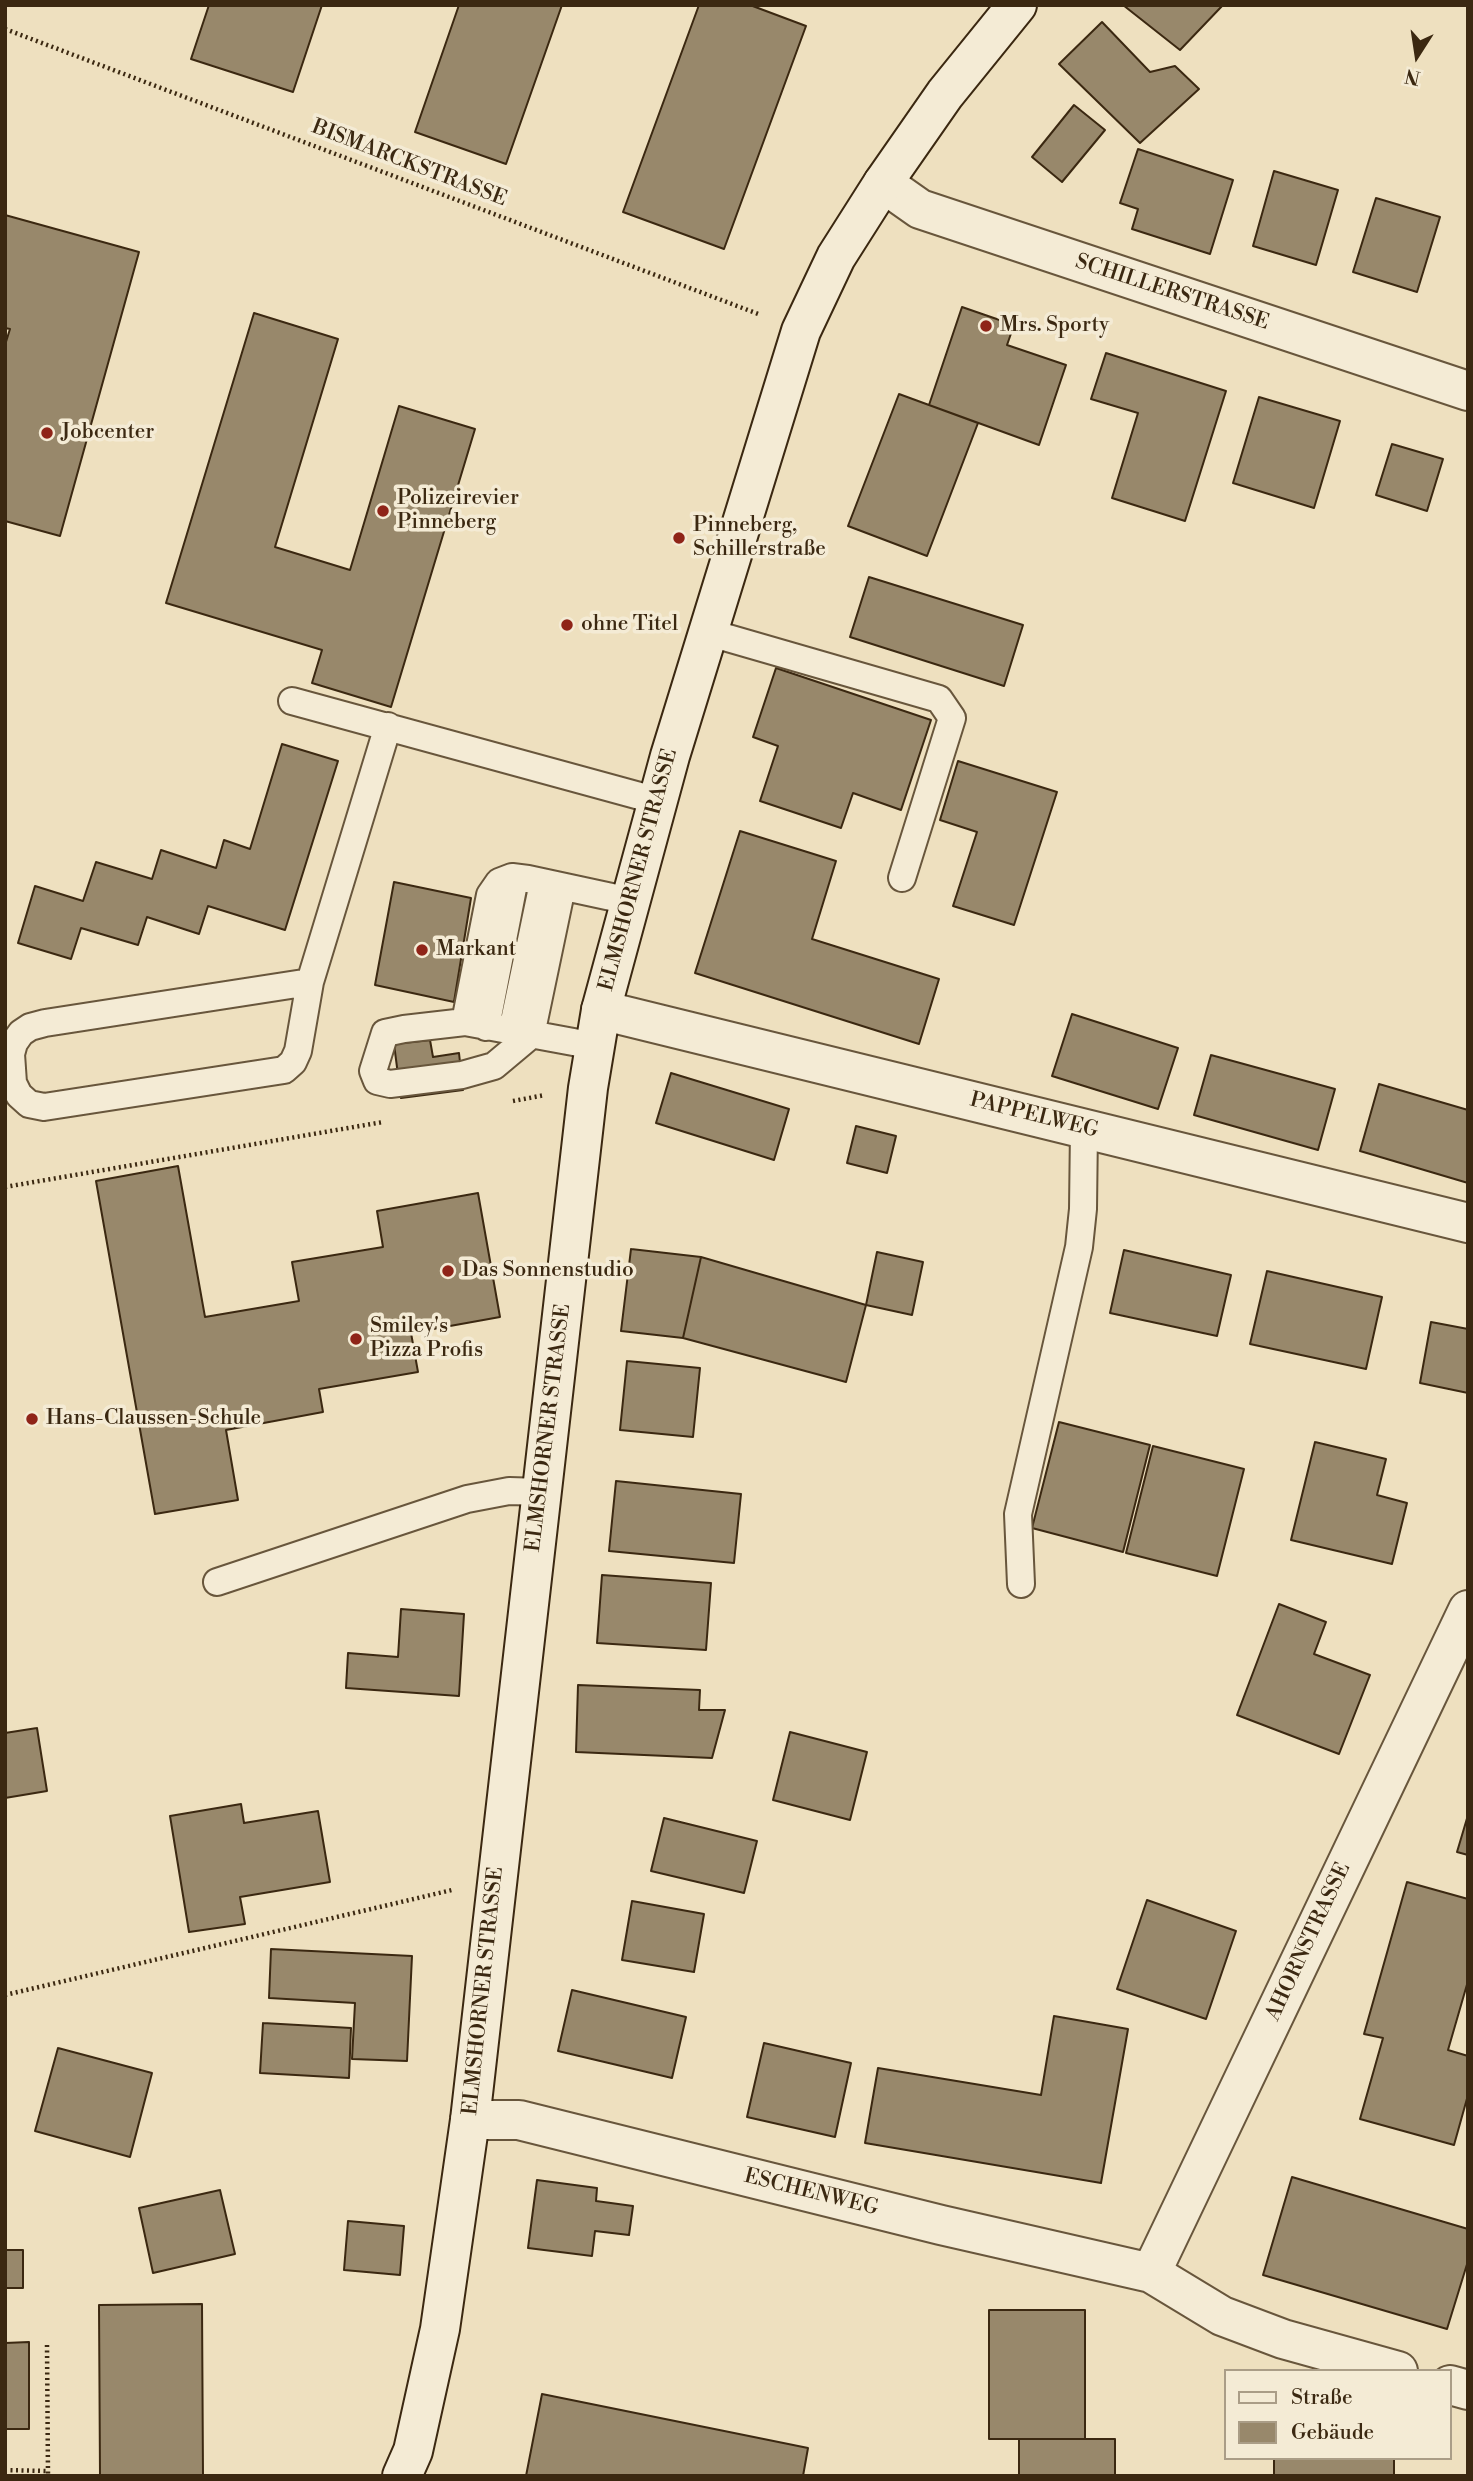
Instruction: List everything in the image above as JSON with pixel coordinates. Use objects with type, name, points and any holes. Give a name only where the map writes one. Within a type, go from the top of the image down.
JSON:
[{"type":"street","name":"ELMSHORNER STRASSE","points":[[402,2476],[413,2451],[440,2329],[470,2120],[588,1088],[598,1028],[630,901],[707,632],[801,331],[836,257],[883,183],[939,103],[1017,5]]},
{"type":"street","name":"SCHILLERSTRASSE","points":[[883,183],[920,209],[1468,391]]},
{"type":"street","name":"PAPPELWEG","points":[[598,1028],[1084,1129],[1468,1223]]},
{"type":"street","name":"AHORNSTRASSE","points":[[1151,2273],[1462,1632]]},
{"type":"street","name":"ESCHENWEG","points":[[470,2120],[519,2120],[942,2225],[1151,2273],[1222,2316],[1283,2339],[1391,2369]]},
{"type":"lane","points":[[707,632],[939,699],[951,718],[902,878]]},
{"type":"lane","points":[[292,701],[658,801]]},
{"type":"lane","points":[[310,982],[30,1027],[21,1033],[14,1043],[11,1054],[13,1083],[19,1095],[29,1104],[44,1107],[284,1070],[293,1062],[298,1051],[310,982],[388,726]]},
{"type":"lane","points":[[475,1024],[515,878],[630,901]]},
{"type":"lane","points":[[553,885],[522,1033],[494,1066],[462,1075],[390,1084],[377,1081],[373,1071],[385,1033],[404,1029],[475,1024],[522,1033],[598,1028]]},
{"type":"lane","points":[[1021,1584],[1018,1514],[1079,1247],[1083,1209],[1084,1129]]},
{"type":"lane","points":[[217,1582],[467,1499],[509,1491],[542,1492]]},
{"type":"path","name":"BISMARCKSTRASSE","points":[[5,29],[388,172],[801,331]]},
{"type":"path","points":[[508,1101],[588,1088]]},
{"type":"path","points":[[5,1187],[386,1122]]},
{"type":"path","points":[[5,1995],[453,1890],[495,1893]]},
{"type":"path","points":[[5,2470],[48,2473],[47,2345]]},
{"type":"building","points":[[209,5],[322,5],[293,92],[191,59]]},
{"type":"building","points":[[459,5],[562,5],[506,164],[415,132]]},
{"type":"building","points":[[699,5],[750,5],[806,26],[724,249],[623,212]]},
{"type":"building","points":[[1123,5],[1223,5],[1180,50]]},
{"type":"building","points":[[1102,22],[1150,72],[1175,66],[1199,89],[1140,143],[1059,64]]},
{"type":"building","points":[[1074,105],[1105,130],[1062,182],[1032,157]]},
{"type":"building","points":[[1138,149],[1233,180],[1210,254],[1132,229],[1138,209],[1120,203]]},
{"type":"building","points":[[1274,171],[1338,190],[1316,265],[1253,246]]},
{"type":"building","points":[[1376,198],[1440,217],[1417,292],[1353,272]]},
{"type":"building","name":"Jobcenter","points":[[5,215],[139,252],[60,536],[5,521],[5,345],[10,329],[5,328]]},
{"type":"building","points":[[962,307],[1014,325],[1007,345],[1066,365],[1039,445],[929,405]]},
{"type":"building","points":[[254,313],[338,339],[275,547],[350,570],[399,406],[475,429],[391,707],[312,683],[322,650],[166,603]]},
{"type":"building","points":[[1106,353],[1226,391],[1185,521],[1112,498],[1138,413],[1091,399]]},
{"type":"building","points":[[899,394],[978,423],[927,556],[848,526]]},
{"type":"building","points":[[1259,397],[1340,421],[1314,508],[1233,483]]},
{"type":"building","points":[[1392,444],[1443,459],[1427,511],[1376,495]]},
{"type":"building","points":[[869,577],[1023,625],[1004,686],[850,637]]},
{"type":"building","points":[[776,668],[931,720],[901,810],[853,793],[841,828],[760,801],[778,746],[753,737]]},
{"type":"building","points":[[282,744],[338,761],[285,930],[208,906],[199,934],[147,917],[138,945],[81,928],[71,959],[18,943],[35,886],[83,901],[96,862],[152,879],[161,850],[216,868],[224,840],[250,849]]},
{"type":"building","points":[[958,761],[1057,792],[1014,925],[953,906],[977,832],[940,820]]},
{"type":"building","points":[[740,831],[836,861],[812,939],[939,979],[919,1044],[695,973]]},
{"type":"building","name":"Markant","points":[[394,882],[471,898],[454,1002],[375,985]]},
{"type":"building","points":[[1072,1014],[1178,1048],[1158,1109],[1052,1076]]},
{"type":"building","points":[[430,1040],[433,1057],[459,1053],[463,1090],[401,1098],[394,1044]]},
{"type":"building","points":[[1211,1055],[1335,1089],[1318,1150],[1194,1115]]},
{"type":"building","points":[[671,1073],[789,1109],[774,1160],[656,1123]]},
{"type":"building","points":[[1379,1084],[1468,1110],[1468,1183],[1360,1151]]},
{"type":"building","points":[[856,1126],[896,1136],[887,1173],[847,1163]]},
{"type":"building","points":[[178,1166],[205,1317],[299,1301],[292,1262],[383,1247],[377,1211],[478,1193],[500,1317],[411,1333],[418,1372],[319,1389],[323,1412],[226,1430],[238,1500],[155,1514],[96,1181]]},
{"type":"building","points":[[631,1249],[701,1257],[683,1338],[621,1331]]},
{"type":"building","points":[[1124,1250],[1231,1275],[1217,1336],[1110,1313]]},
{"type":"building","points":[[877,1252],[923,1262],[912,1315],[866,1305]]},
{"type":"building","points":[[701,1257],[866,1305],[846,1382],[683,1338]]},
{"type":"building","points":[[1267,1271],[1382,1297],[1366,1369],[1250,1344]]},
{"type":"building","points":[[1431,1322],[1468,1329],[1468,1393],[1420,1383]]},
{"type":"building","points":[[627,1361],[700,1368],[693,1437],[620,1430]]},
{"type":"building","points":[[1059,1422],[1150,1445],[1123,1552],[1032,1528]]},
{"type":"building","points":[[1315,1442],[1386,1459],[1377,1495],[1407,1503],[1392,1564],[1291,1540]]},
{"type":"building","points":[[1153,1446],[1244,1469],[1217,1576],[1126,1553]]},
{"type":"building","points":[[616,1481],[741,1494],[734,1563],[609,1551]]},
{"type":"building","points":[[602,1575],[711,1583],[706,1650],[597,1643]]},
{"type":"building","points":[[1279,1604],[1326,1622],[1314,1654],[1370,1675],[1339,1754],[1237,1715]]},
{"type":"building","points":[[401,1609],[464,1614],[459,1696],[346,1688],[348,1653],[398,1657]]},
{"type":"building","points":[[578,1685],[700,1690],[699,1710],[725,1710],[712,1758],[576,1752]]},
{"type":"building","points":[[37,1728],[47,1791],[5,1798],[5,1733]]},
{"type":"building","points":[[790,1732],[867,1752],[850,1820],[773,1800]]},
{"type":"building","points":[[241,1804],[244,1823],[318,1811],[330,1882],[240,1897],[245,1924],[189,1932],[170,1816]]},
{"type":"building","points":[[1468,1815],[1468,1855],[1457,1852]]},
{"type":"building","points":[[664,1818],[757,1841],[744,1893],[651,1871]]},
{"type":"building","points":[[1407,1882],[1468,1899],[1468,1981],[1448,2050],[1468,2056],[1468,2095],[1454,2145],[1360,2119],[1383,2038],[1364,2034]]},
{"type":"building","points":[[1147,1900],[1236,1931],[1206,2019],[1117,1989]]},
{"type":"building","points":[[632,1901],[704,1914],[694,1972],[622,1960]]},
{"type":"building","points":[[271,1949],[412,1956],[407,2061],[352,2059],[355,2003],[269,1998]]},
{"type":"building","points":[[572,1990],[686,2017],[672,2078],[558,2051]]},
{"type":"building","points":[[1054,2016],[1128,2029],[1101,2183],[865,2143],[878,2068],[1041,2095]]},
{"type":"building","points":[[263,2023],[351,2028],[349,2078],[260,2073]]},
{"type":"building","points":[[764,2043],[851,2063],[835,2137],[747,2117]]},
{"type":"building","points":[[58,2048],[152,2073],[130,2157],[35,2131]]},
{"type":"building","points":[[1292,2177],[1468,2229],[1468,2261],[1447,2329],[1263,2275]]},
{"type":"building","points":[[537,2180],[597,2188],[596,2201],[633,2206],[629,2235],[595,2231],[592,2256],[528,2248]]},
{"type":"building","points":[[220,2190],[235,2254],[153,2273],[139,2208]]},
{"type":"building","points":[[348,2221],[404,2226],[400,2275],[344,2270]]},
{"type":"building","points":[[5,2250],[23,2250],[23,2288],[5,2288]]},
{"type":"building","points":[[202,2304],[203,2476],[100,2476],[99,2305]]},
{"type":"building","points":[[989,2310],[1085,2310],[1085,2439],[989,2439]]},
{"type":"building","points":[[29,2342],[29,2429],[5,2429],[5,2343]]},
{"type":"building","points":[[542,2394],[808,2448],[803,2476],[526,2476]]},
{"type":"building","points":[[1019,2439],[1115,2439],[1115,2476],[1019,2476]]},
{"type":"building","points":[[1274,2460],[1394,2460],[1394,2476],[1274,2476]]},
{"type":"place","name":"Mrs. Sporty","points":[[986,326]]},
{"type":"place","name":"Jobcenter","points":[[47,433]]},
{"type":"place","name":"Polizeirevier Pinneberg","points":[[383,511]]},
{"type":"place","name":"Pinneberg, Schillerstraße","points":[[679,538]]},
{"type":"place","name":"ohne Titel","points":[[567,625]]},
{"type":"place","name":"Markant","points":[[422,950]]},
{"type":"place","name":"Das Sonnenstudio","points":[[448,1271]]},
{"type":"place","name":"Smiley's Pizza Profis","points":[[356,1339]]},
{"type":"place","name":"Hans-Claussen-Schule","points":[[32,1419]]}]
